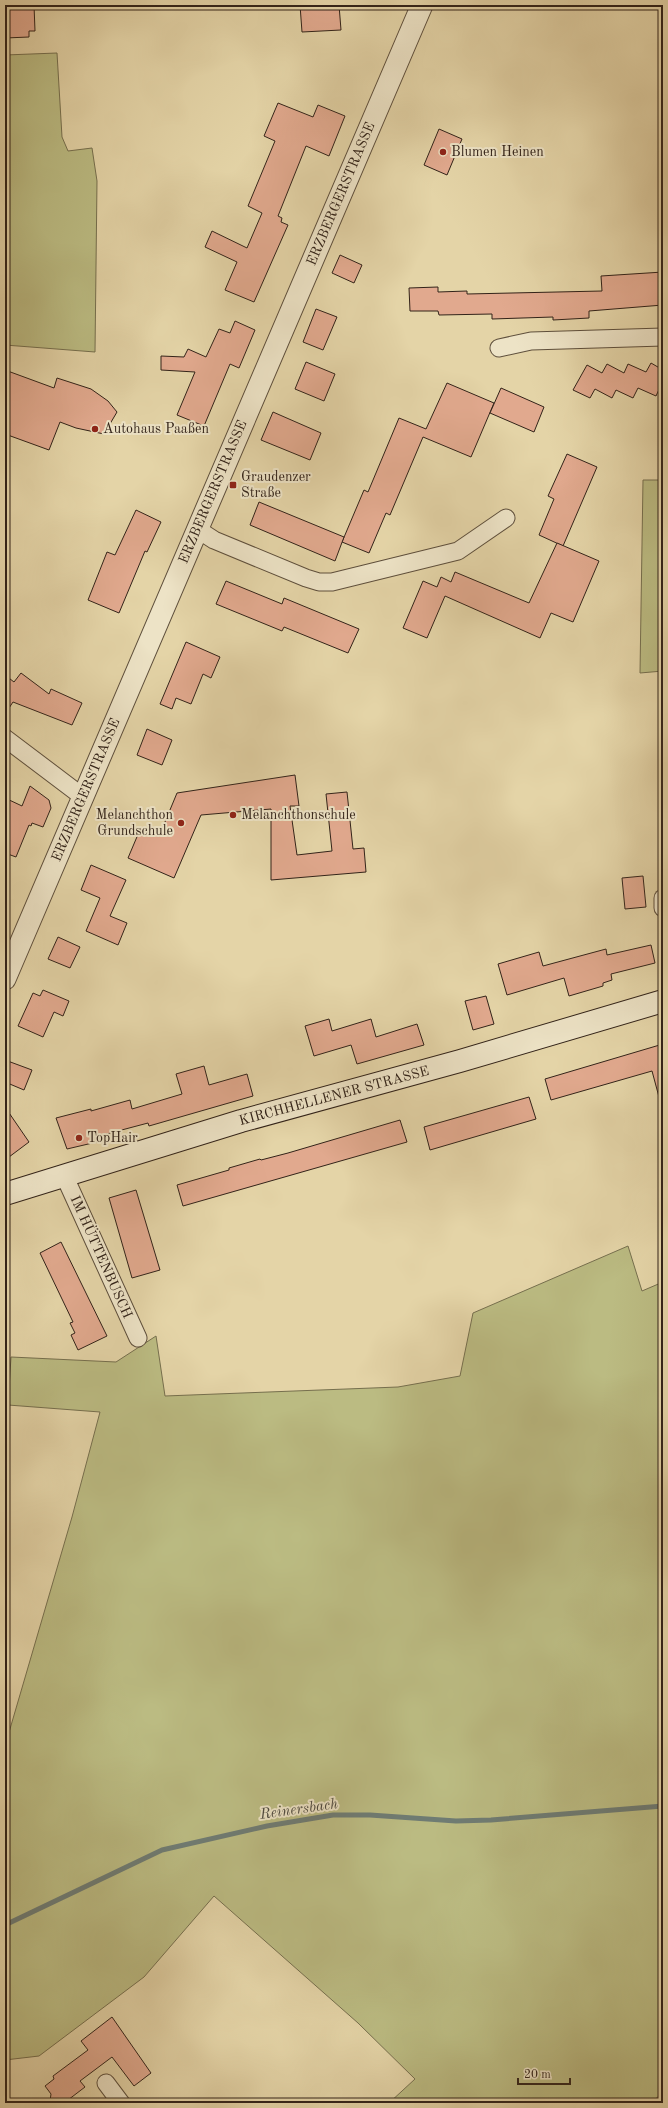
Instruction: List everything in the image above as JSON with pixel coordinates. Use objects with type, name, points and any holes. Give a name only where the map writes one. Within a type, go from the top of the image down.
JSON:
[{"type":"main road","name":"KIRCHHELLENER STRASSE","points":[[5,1194],[241,1121],[408,1076],[663,1001]]},
{"type":"street","name":"ERZBERGERSTRASSE","points":[[5,979],[422,5]]},
{"type":"street","points":[[499,348],[531,341],[663,337]]},
{"type":"street","points":[[197,529],[214,540],[306,578],[319,582],[332,582],[458,551],[506,518]]},
{"type":"street","points":[[5,738],[83,797]]},
{"type":"street","points":[[663,898],[663,908]]},
{"type":"street","name":"IM HÜTTENBUSCH","points":[[64,1175],[138,1338]]},
{"type":"street","points":[[106,2083],[121,2103]]},
{"type":"green space","points":[[57,53],[62,137],[68,151],[92,148],[97,181],[95,352],[5,345],[5,55]]},
{"type":"green space","points":[[643,480],[663,480],[663,671],[640,673]]},
{"type":"green space","points":[[628,1246],[642,1291],[663,1282],[663,2093],[650,2103],[389,2103],[415,2079],[358,2023],[214,1896],[144,1977],[39,2056],[5,2060],[5,1746],[72,1517],[100,1412],[8,1405],[11,1357],[116,1362],[156,1336],[165,1396],[398,1387],[460,1376],[473,1313]]},
{"type":"building","points":[[5,5],[34,5],[35,31],[29,31],[29,37],[5,38]]},
{"type":"building","points":[[300,5],[339,5],[341,30],[302,32]]},
{"type":"building","points":[[278,103],[313,117],[318,105],[345,116],[329,156],[306,146],[278,216],[282,218],[281,222],[288,225],[254,302],[225,290],[237,262],[205,247],[212,231],[247,248],[262,213],[248,206],[275,141],[264,136]]},
{"type":"building","name":"Blumen Heinen","points":[[439,129],[462,139],[447,175],[424,165]]},
{"type":"building","points":[[340,255],[362,265],[354,283],[332,273]]},
{"type":"building","points":[[663,272],[663,305],[589,311],[589,318],[553,320],[553,317],[492,319],[492,314],[439,315],[438,311],[410,311],[409,288],[438,287],[438,292],[467,291],[467,294],[602,291],[601,276]]},
{"type":"building","points":[[316,309],[337,317],[323,350],[303,342]]},
{"type":"building","points":[[235,321],[255,330],[239,368],[230,364],[204,426],[177,415],[195,372],[161,370],[161,356],[184,357],[188,349],[206,357],[219,329],[230,333]]},
{"type":"building","points":[[306,362],[335,374],[324,401],[295,389]]},
{"type":"building","points":[[651,363],[663,370],[663,381],[656,396],[638,388],[633,398],[616,390],[612,398],[595,389],[590,398],[573,390],[587,365],[602,373],[607,364],[624,373],[628,364],[646,372]]},
{"type":"building","points":[[5,370],[54,388],[57,378],[91,389],[108,401],[117,412],[104,434],[76,428],[60,422],[49,450],[5,434]]},
{"type":"building","points":[[447,383],[494,403],[471,457],[423,437],[390,515],[386,513],[369,553],[342,542],[364,490],[368,492],[399,418],[426,429]]},
{"type":"building","points":[[501,388],[544,407],[534,432],[490,413]]},
{"type":"building","points":[[273,412],[321,433],[310,460],[261,440]]},
{"type":"building","points":[[567,454],[597,467],[563,546],[539,535],[554,499],[548,496]]},
{"type":"building","points":[[259,502],[344,537],[335,561],[250,525]]},
{"type":"building","points":[[136,510],[161,522],[147,552],[145,551],[119,613],[88,600],[107,552],[115,555]]},
{"type":"building","points":[[557,543],[599,561],[573,622],[551,613],[540,638],[445,596],[427,638],[403,628],[423,581],[437,587],[441,577],[451,582],[455,572],[529,603]]},
{"type":"building","points":[[226,581],[282,604],[284,598],[359,629],[348,653],[284,627],[282,631],[216,604]]},
{"type":"building","points":[[186,642],[220,657],[211,678],[203,674],[191,704],[176,698],[172,709],[160,704]]},
{"type":"building","points":[[21,673],[49,694],[51,689],[82,703],[72,725],[13,702],[5,714],[5,675],[14,682]]},
{"type":"building","points":[[147,729],[172,740],[162,765],[137,755]]},
{"type":"building","name":"Melanchthon Grundschule","points":[[295,775],[299,806],[290,806],[297,855],[332,851],[326,794],[347,792],[353,849],[364,848],[366,872],[271,880],[271,809],[201,815],[174,878],[128,858],[139,832],[151,836],[154,831],[160,834],[177,793]]},
{"type":"building","points":[[30,786],[49,800],[51,808],[43,827],[32,823],[31,826],[29,825],[16,857],[5,853],[5,798],[22,806]]},
{"type":"building","points":[[91,865],[126,880],[110,916],[127,923],[118,945],[86,931],[100,898],[81,890]]},
{"type":"building","points":[[643,876],[646,907],[625,909],[622,878]]},
{"type":"building","points":[[58,937],[80,947],[70,968],[48,959]]},
{"type":"building","points":[[651,945],[655,963],[611,974],[612,980],[603,983],[603,986],[569,996],[564,978],[507,995],[498,964],[539,952],[543,966],[606,949],[607,955]]},
{"type":"building","points":[[43,990],[69,1001],[63,1016],[54,1012],[43,1037],[18,1026],[33,993],[40,996]]},
{"type":"building","points":[[486,996],[494,1024],[473,1030],[465,1001]]},
{"type":"building","points":[[329,1019],[332,1031],[371,1019],[376,1037],[417,1024],[424,1045],[357,1064],[351,1045],[314,1056],[305,1026]]},
{"type":"building","points":[[663,1044],[663,1096],[659,1097],[652,1071],[551,1100],[545,1079]]},
{"type":"building","points":[[5,1060],[32,1070],[24,1090],[5,1082]]},
{"type":"building","points":[[204,1066],[209,1085],[247,1074],[253,1096],[149,1126],[148,1123],[99,1136],[101,1141],[67,1149],[56,1118],[91,1109],[91,1111],[130,1100],[132,1109],[182,1094],[176,1074]]},
{"type":"building","points":[[529,1097],[536,1119],[430,1150],[424,1127]]},
{"type":"building","points":[[5,1107],[29,1142],[5,1160]]},
{"type":"building","points":[[400,1120],[407,1142],[183,1206],[177,1185],[229,1170],[229,1168],[288,1153]]},
{"type":"building","points":[[136,1190],[160,1270],[132,1278],[109,1198]]},
{"type":"building","points":[[61,1242],[107,1336],[78,1350],[71,1335],[75,1333],[70,1323],[73,1322],[40,1253]]},
{"type":"building","points":[[112,2017],[151,2073],[134,2086],[112,2057],[80,2081],[85,2087],[64,2103],[50,2101],[51,2094],[45,2086],[54,2079],[53,2076],[88,2050],[81,2041]]},
{"type":"waterway","name":"Reinersbach","points":[[5,1925],[162,1850],[267,1826],[333,1815],[370,1815],[456,1821],[491,1820],[663,1806]]},
{"type":"place","name":"Blumen Heinen","points":[[443,152]]},
{"type":"place","name":"Autohaus Paaßen","points":[[95,429]]},
{"type":"place","name":"Graudenzer Straße","points":[[233,485]]},
{"type":"place","name":"Melanchthonschule","points":[[233,815]]},
{"type":"place","name":"Melanchthon Grundschule","points":[[181,823]]},
{"type":"place","name":"TopHair","points":[[79,1138]]}]
